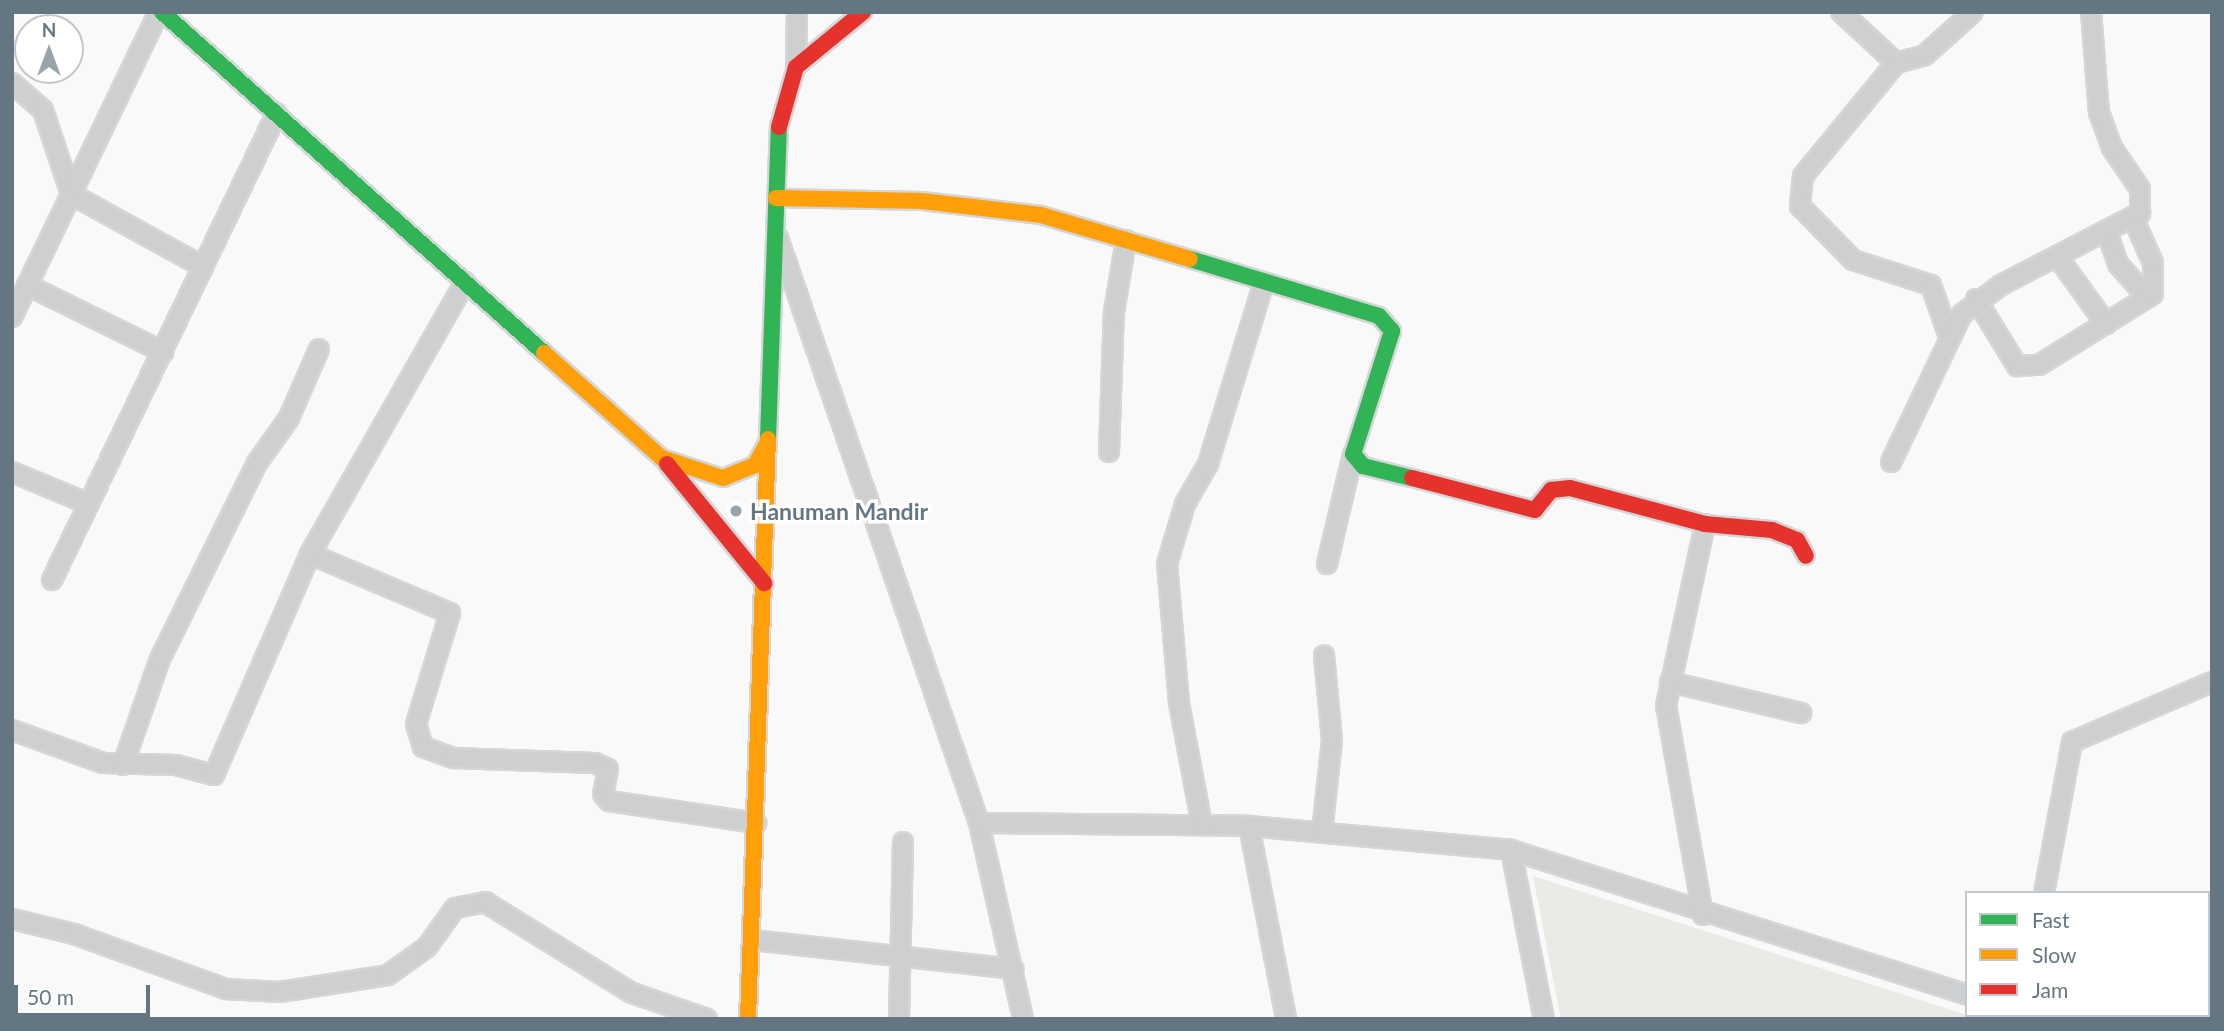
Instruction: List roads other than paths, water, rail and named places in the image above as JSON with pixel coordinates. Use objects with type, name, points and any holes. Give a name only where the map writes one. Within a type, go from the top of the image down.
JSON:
[{"type":"street","points":[[12,317],[161,12],[662,458],[764,583]]},
{"type":"street","points":[[748,1019],[779,119],[796,67],[797,12]]},
{"type":"street","points":[[796,67],[863,12]]},
{"type":"street","points":[[1841,12],[1896,63]]},
{"type":"street","points":[[1948,334],[1931,285],[1853,260],[1800,206],[1802,176],[1896,63],[1925,55],[1972,12]]},
{"type":"street","points":[[1976,299],[1996,339],[2023,369],[2106,324],[2148,298],[2155,288],[2154,263],[2134,219],[2140,190],[2098,113],[2091,12]]},
{"type":"street","points":[[12,83],[43,110],[71,194],[204,267]]},
{"type":"street","points":[[52,580],[277,113]]},
{"type":"street","points":[[776,198],[999,206],[1126,240],[1388,323],[1391,341],[1361,414],[1327,564]]},
{"type":"street","points":[[1891,462],[1948,334],[1976,299],[2134,219]]},
{"type":"street","points":[[775,230],[979,822],[1023,1019]]},
{"type":"street","points":[[2107,232],[2118,264],[2148,298]]},
{"type":"street","points":[[1109,452],[1114,313],[1126,240]]},
{"type":"street","points":[[2057,256],[2106,324]]},
{"type":"street","points":[[12,730],[79,757],[123,765],[176,765],[214,775],[310,554],[465,282]]},
{"type":"street","points":[[1202,825],[1179,704],[1167,564],[1185,503],[1208,464],[1265,282]]},
{"type":"street","points":[[27,285],[163,352]]},
{"type":"street","points":[[123,765],[160,659],[257,463],[289,418],[319,349]]},
{"type":"street","points":[[662,458],[723,478],[755,465],[769,440]]},
{"type":"street","points":[[1353,454],[1373,470],[1532,509],[1541,508],[1551,490],[1570,488],[1705,524],[1788,535],[1806,556]]},
{"type":"street","points":[[12,472],[89,504]]},
{"type":"street","points":[[1703,915],[1666,715],[1670,682],[1705,524]]},
{"type":"street","points":[[310,554],[450,613],[416,724],[423,747],[463,759],[595,763],[608,769],[603,794],[609,801],[756,823]]},
{"type":"street","points":[[1322,832],[1332,740],[1324,655]]},
{"type":"street","points":[[1670,682],[1801,713]]},
{"type":"street","points":[[2045,891],[2072,742],[2212,682]]},
{"type":"street","points":[[979,822],[1249,826],[1511,850],[1703,915],[1965,994]]},
{"type":"street","points":[[1249,826],[1286,1019]]},
{"type":"street","points":[[899,1019],[903,842]]},
{"type":"street","points":[[1511,850],[1544,1019]]},
{"type":"street","points":[[12,919],[74,934],[226,989],[280,992],[388,975],[426,947],[455,908],[485,902],[632,993],[707,1019]]},
{"type":"street","points":[[752,940],[1013,969]]},
{"type":"place","name":"Hanuman Mandir","points":[[736,511]]}]
